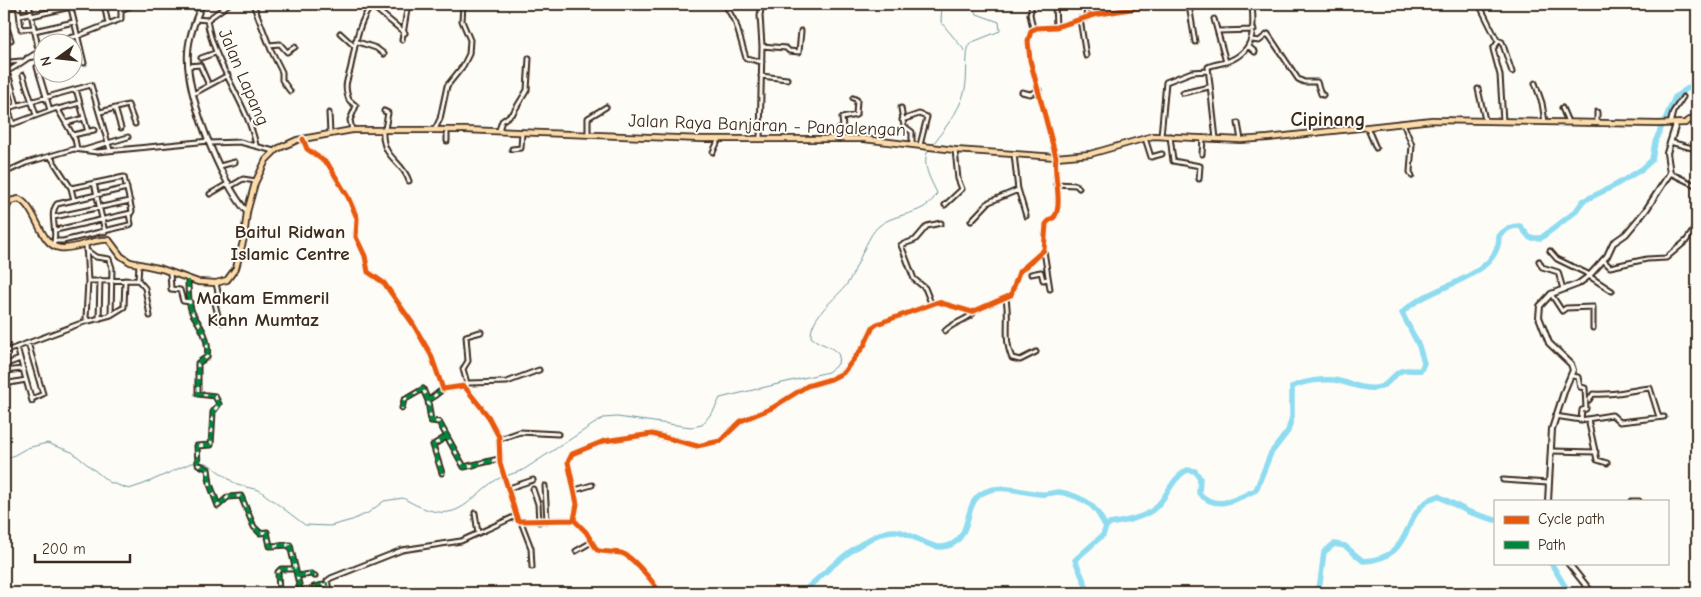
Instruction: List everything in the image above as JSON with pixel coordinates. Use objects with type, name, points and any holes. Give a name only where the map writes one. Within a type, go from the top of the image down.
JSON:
[{"type":"main road","name":"Jalan Raya Banjaran - Pangalengan","points":[[274,151],[284,145],[303,139],[352,130],[447,129],[719,139],[840,140],[912,144],[955,150],[1056,158],[1090,154],[1145,138],[1160,136],[1241,140],[1300,136],[1432,120],[1672,124],[1688,122],[1697,117]]},
{"type":"main road","points":[[4,213],[10,201],[16,199],[22,201],[53,244],[64,248],[109,240],[125,260],[170,272],[188,280],[216,283],[227,280],[234,272],[244,238],[247,212],[256,181],[262,166],[274,151]]},
{"type":"street","points":[[29,4],[34,30]]},
{"type":"street","points":[[20,15],[31,15],[84,4]]},
{"type":"street","points":[[104,4],[108,24]]},
{"type":"street","points":[[82,34],[122,19],[119,4]]},
{"type":"street","points":[[121,10],[131,4]]},
{"type":"street","points":[[198,4],[199,10]]},
{"type":"street","points":[[202,4],[189,44],[188,66],[193,94],[209,142],[230,185],[247,212]]},
{"type":"street","points":[[196,19],[207,20],[229,4]]},
{"type":"street","points":[[253,4],[282,72],[282,80],[290,91]]},
{"type":"street","points":[[352,130],[350,120],[356,106],[348,100],[345,84],[351,67],[354,41],[371,4],[405,33]]},
{"type":"street","points":[[402,40],[405,33],[408,4]]},
{"type":"street","points":[[435,129],[440,119],[448,86],[467,60],[469,54],[470,40],[462,21],[463,4]]},
{"type":"street","points":[[725,4],[736,24],[746,58],[762,62]]},
{"type":"street","points":[[760,138],[762,46],[760,15],[762,4]]},
{"type":"street","points":[[1032,4],[1030,14],[1033,29],[1029,35],[1028,47],[1056,158],[1055,215],[1046,224],[1044,250],[1050,289]]},
{"type":"street","points":[[1055,4],[1056,28]]},
{"type":"street","points":[[1086,18],[1087,4]]},
{"type":"street","points":[[1033,29],[1056,28],[1080,19],[1161,4]]},
{"type":"street","points":[[1169,4],[1198,4]]},
{"type":"street","points":[[1216,139],[1209,87],[1209,66],[1226,62],[1239,55],[1248,46],[1252,40],[1254,30],[1252,4]]},
{"type":"street","points":[[1487,4],[1482,10],[1498,42],[1502,43],[1512,72]]},
{"type":"street","points":[[4,7],[18,5],[21,30],[34,30],[74,22]]},
{"type":"street","points":[[1189,5],[1195,42]]},
{"type":"street","points":[[71,6],[77,32]]},
{"type":"street","points":[[1080,19],[1086,56]]},
{"type":"street","points":[[1214,19],[1226,62]]},
{"type":"street","name":"Jalan Lapang","points":[[207,20],[215,53],[247,113],[256,144]]},
{"type":"street","points":[[1218,31],[1254,30]]},
{"type":"street","points":[[4,31],[8,31],[11,40]]},
{"type":"street","points":[[762,46],[800,52],[801,31]]},
{"type":"street","points":[[340,33],[353,46]]},
{"type":"street","points":[[1252,40],[1259,41],[1268,34],[1295,76],[1304,82],[1317,82],[1320,93],[1323,95]]},
{"type":"street","points":[[354,41],[376,48],[384,54]]},
{"type":"street","points":[[1498,42],[1493,49],[1500,75],[1503,120]]},
{"type":"street","points":[[269,45],[280,44],[287,52],[295,47]]},
{"type":"street","points":[[1248,46],[1255,52]]},
{"type":"street","points":[[201,58],[215,53]]},
{"type":"street","points":[[4,72],[12,70],[21,61],[32,55]]},
{"type":"street","points":[[82,55],[84,63]]},
{"type":"street","points":[[27,58],[32,58]]},
{"type":"street","points":[[500,130],[502,120],[513,113],[526,90],[529,58]]},
{"type":"street","points":[[10,62],[21,61]]},
{"type":"street","points":[[188,66],[200,65],[208,83]]},
{"type":"street","points":[[1160,136],[1166,82],[1192,72],[1208,71]]},
{"type":"street","points":[[24,75],[36,115]]},
{"type":"street","points":[[193,94],[228,75]]},
{"type":"street","points":[[761,76],[787,79]]},
{"type":"street","points":[[9,77],[17,105]]},
{"type":"street","points":[[42,82],[50,110]]},
{"type":"street","points":[[1535,83],[1542,103],[1545,123]]},
{"type":"street","points":[[80,103],[50,110],[13,124],[6,108],[93,86],[110,150]]},
{"type":"street","points":[[1183,93],[1209,87]]},
{"type":"street","points":[[76,89],[88,132]]},
{"type":"street","points":[[1478,89],[1485,120]]},
{"type":"street","points":[[1022,92],[1030,94],[1039,90]]},
{"type":"street","points":[[1548,500],[1552,451],[1551,434],[1564,388],[1572,376],[1572,366],[1549,343],[1538,317],[1540,306],[1551,294],[1578,284],[1589,276],[1603,260],[1612,242],[1626,234],[1646,210],[1670,173],[1667,155],[1672,124],[1676,106],[1683,97]]},
{"type":"street","points":[[840,140],[838,130],[843,127],[842,118],[856,115],[857,100],[853,98]]},
{"type":"street","points":[[100,112],[129,105],[135,124]]},
{"type":"street","points":[[588,133],[588,118],[606,106]]},
{"type":"street","points":[[115,108],[121,128]]},
{"type":"street","points":[[901,108],[904,126],[912,132],[912,144]]},
{"type":"street","points":[[1562,108],[1568,123]]},
{"type":"street","points":[[58,109],[73,135],[77,149]]},
{"type":"street","points":[[384,111],[388,113],[382,141],[387,153],[400,166],[409,181]]},
{"type":"street","points":[[1597,112],[1597,124]]},
{"type":"street","points":[[329,113],[329,133]]},
{"type":"street","points":[[902,120],[919,114],[927,117],[921,146]]},
{"type":"street","points":[[1697,117],[1695,132],[1697,134]]},
{"type":"street","points":[[66,123],[84,118]]},
{"type":"street","points":[[1238,123],[1241,140]]},
{"type":"street","points":[[1403,123],[1412,144],[1410,171],[1412,176]]},
{"type":"street","points":[[1367,127],[1376,148]]},
{"type":"street","points":[[447,129],[447,141]]},
{"type":"street","points":[[73,135],[94,130]]},
{"type":"street","points":[[512,148],[521,148],[522,131]]},
{"type":"street","points":[[1170,136],[1173,161],[1200,166],[1199,179]]},
{"type":"street","points":[[83,150],[128,137]]},
{"type":"street","points":[[1145,138],[1151,156],[1162,154]]},
{"type":"street","points":[[1202,154],[1203,138]]},
{"type":"street","points":[[303,139],[307,149],[328,164],[341,184],[357,218],[356,237],[365,256],[368,272],[386,285],[417,330],[431,356],[443,389]]},
{"type":"street","points":[[713,152],[719,139]]},
{"type":"street","points":[[4,173],[50,156],[77,149],[94,152],[209,142],[232,142],[256,144],[274,151]]},
{"type":"street","points":[[1670,142],[1692,148]]},
{"type":"street","points":[[945,205],[962,189],[958,179],[955,150]]},
{"type":"street","points":[[1014,154],[1018,189],[1026,216]]},
{"type":"street","points":[[4,156],[8,171]]},
{"type":"street","points":[[50,156],[71,188],[74,200]]},
{"type":"street","points":[[220,166],[235,162]]},
{"type":"street","points":[[1670,173],[1697,186]]},
{"type":"street","points":[[56,230],[132,212],[124,177],[71,188]]},
{"type":"street","points":[[210,194],[243,179],[256,181]]},
{"type":"street","points":[[94,183],[105,232]]},
{"type":"street","points":[[1056,184],[1076,185],[1079,188]]},
{"type":"street","points":[[127,188],[57,204],[54,210],[56,230],[53,244],[131,224],[129,213]]},
{"type":"street","points":[[972,221],[989,202],[1018,189]]},
{"type":"street","points":[[54,217],[130,200]]},
{"type":"street","points":[[931,303],[925,288],[913,278],[901,246],[915,240],[927,226],[941,223]]},
{"type":"street","points":[[1603,260],[1610,267],[1647,259],[1662,260],[1673,254],[1697,225]]},
{"type":"street","points":[[86,244],[88,321]]},
{"type":"street","points":[[86,250],[96,257],[111,261],[111,315]]},
{"type":"street","points":[[574,520],[577,504],[568,462],[573,453],[604,441],[652,434],[697,446],[720,441],[741,421],[772,408],[807,386],[831,379],[842,372],[864,346],[872,327],[877,324],[917,311],[931,303],[940,302],[966,311],[975,311],[1006,299],[1013,292],[1019,272],[1044,250]]},
{"type":"street","points":[[1550,251],[1557,259],[1612,291]]},
{"type":"street","points":[[1539,261],[1542,268],[1558,272],[1563,289]]},
{"type":"street","points":[[138,264],[138,280],[145,288],[150,316]]},
{"type":"street","points":[[170,272],[171,289],[180,290],[183,302],[190,302]]},
{"type":"street","points":[[1031,274],[1041,272],[1043,280],[1048,279]]},
{"type":"street","points":[[88,281],[112,279],[138,280]]},
{"type":"street","points":[[99,319],[100,280]]},
{"type":"street","points":[[4,352],[88,321],[111,315],[124,307],[125,280]]},
{"type":"street","points":[[188,280],[190,302],[194,316],[204,330],[208,352],[207,357],[198,362],[197,393],[199,396],[214,396],[219,404],[213,412],[211,444],[197,445],[197,463],[208,469],[210,484],[218,506],[228,497],[241,496],[255,529],[260,533],[267,532],[270,546],[290,545],[301,593]]},
{"type":"street","points":[[216,283],[219,297],[215,303],[219,320],[222,322]]},
{"type":"street","points":[[1551,294],[1562,311],[1566,308],[1593,306],[1593,328]]},
{"type":"street","points":[[1006,299],[1008,314],[1007,339],[1012,357],[1020,360],[1036,352]]},
{"type":"street","points":[[945,331],[955,322],[974,314],[975,311]]},
{"type":"street","points":[[480,332],[466,336],[468,361],[463,369],[465,384],[488,416],[500,440],[499,459],[516,516],[521,522],[531,548],[532,567]]},
{"type":"street","points":[[17,347],[32,400],[43,394],[28,342]]},
{"type":"street","points":[[4,365],[20,359]]},
{"type":"street","points":[[4,371],[23,369]]},
{"type":"street","points":[[428,401],[443,389],[465,384],[507,382],[539,370]]},
{"type":"street","points":[[1572,376],[1578,377],[1580,387],[1593,394],[1613,392],[1621,394],[1650,388],[1659,417]]},
{"type":"street","points":[[4,384],[26,380]]},
{"type":"street","points":[[1581,420],[1582,410],[1586,409],[1585,388]]},
{"type":"street","points":[[402,408],[404,400],[423,389],[428,401],[431,422],[438,421],[464,468],[499,459]]},
{"type":"street","points":[[1589,400],[1593,394]]},
{"type":"street","points":[[1555,416],[1581,420],[1612,416],[1620,422],[1664,417]]},
{"type":"street","points":[[1588,419],[1598,462],[1606,463]]},
{"type":"street","points":[[500,440],[520,432],[558,434]]},
{"type":"street","points":[[442,473],[433,445],[446,437]]},
{"type":"street","points":[[1552,451],[1596,452]]},
{"type":"street","points":[[509,488],[532,480]]},
{"type":"street","points":[[1503,480],[1548,483]]},
{"type":"street","points":[[575,490],[592,485]]},
{"type":"street","points":[[545,486],[547,521]]},
{"type":"street","points":[[533,488],[538,504],[539,522]]},
{"type":"street","points":[[475,513],[478,533]]},
{"type":"street","points":[[330,593],[329,579],[395,552],[461,541],[516,516]]},
{"type":"street","points":[[521,522],[574,520],[586,532],[590,543],[599,551],[627,555],[656,585],[659,593]]},
{"type":"street","points":[[576,551],[590,543]]},
{"type":"street","points":[[1569,564],[1592,593]]},
{"type":"street","points":[[279,593],[278,572],[281,569],[294,569]]},
{"type":"street","points":[[297,576],[311,574],[315,576]]},
{"type":"street","points":[[314,587],[328,584]]},
{"type":"waterway","points":[[942,4],[941,22],[965,51]]},
{"type":"waterway","points":[[932,146],[961,101],[965,87],[967,54],[970,43],[1000,31],[999,22],[977,14],[969,4]]},
{"type":"waterway","points":[[1105,525],[1131,520],[1154,509],[1181,474],[1187,470],[1195,471],[1200,478],[1199,493],[1212,502],[1227,502],[1256,490],[1271,453],[1288,431],[1292,417],[1292,387],[1296,385],[1329,380],[1365,388],[1376,388],[1387,383],[1401,371],[1421,370],[1424,363],[1419,346],[1402,313],[1413,303],[1476,272],[1488,262],[1496,250],[1499,235],[1509,228],[1520,226],[1530,238],[1541,238],[1575,212],[1583,201],[1614,186],[1642,169],[1652,160],[1655,142],[1675,97],[1697,82]]},
{"type":"waterway","points":[[506,476],[523,470],[603,418],[617,417],[691,427],[702,425],[714,410],[720,398],[828,372],[838,364],[839,355],[811,337],[815,322],[824,308],[847,284],[870,237],[879,226],[886,221],[918,210],[932,201],[937,193],[926,166],[929,149]]},
{"type":"waterway","points":[[4,458],[11,457],[27,448],[47,443],[72,452],[109,482],[129,489],[191,463],[207,463],[237,485],[259,490],[305,525],[330,526],[368,513],[384,501],[403,498],[416,505],[437,512],[451,511],[463,506],[490,484],[502,477]]},
{"type":"waterway","points":[[802,593],[846,554],[873,537],[885,532],[896,531],[939,547],[954,543],[963,532],[972,504],[976,499],[988,491],[1003,488],[1043,494],[1065,493],[1086,501],[1096,511],[1106,527],[1103,535],[1075,560],[1089,593]]},
{"type":"waterway","points":[[1314,593],[1320,583],[1324,552],[1334,544],[1345,546],[1363,561],[1380,558],[1392,552],[1400,543],[1417,511],[1426,502],[1438,496],[1469,512],[1494,520]]},
{"type":"waterway","points":[[1552,564],[1569,593]]},
{"type":"waterway","points":[[1674,593],[1679,590],[1684,593]]},
{"type":"marked path","points":[[198,4],[199,11]]},
{"type":"marked path","points":[[188,280],[191,308],[206,340],[208,351],[207,357],[198,363],[198,394],[215,396],[219,404],[213,412],[211,445],[197,446],[198,464],[208,469],[210,484],[218,506],[228,497],[241,496],[254,527],[260,533],[267,532],[270,546],[290,545],[301,593]]},
{"type":"marked path","points":[[402,408],[404,400],[423,389],[428,401]]},
{"type":"marked path","points":[[443,389],[428,401],[431,421],[439,422],[464,467],[499,459]]},
{"type":"marked path","points":[[442,473],[433,445],[446,437]]},
{"type":"marked path","points":[[279,593],[278,572],[281,569],[294,569]]},
{"type":"marked path","points":[[297,576],[311,574],[315,576]]},
{"type":"marked path","points":[[314,587],[328,584]]},
{"type":"cycle path","points":[[574,520],[577,504],[568,462],[572,454],[604,441],[652,434],[697,446],[720,441],[741,421],[772,408],[807,386],[831,379],[843,373],[864,346],[873,327],[877,324],[938,302],[972,312],[1011,295],[1019,272],[1044,250],[1046,224],[1055,216],[1058,204],[1056,157],[1030,60],[1028,41],[1031,31],[1036,28],[1056,27],[1094,15],[1161,4]]},
{"type":"cycle path","points":[[303,139],[307,149],[328,164],[348,197],[357,218],[356,237],[365,256],[368,272],[384,283],[413,324],[431,355],[443,389],[464,386],[488,416],[499,437],[500,463],[518,521],[574,520],[586,532],[597,550],[618,552],[631,559],[643,570],[659,593]]},
{"type":"district","name":"Cipinang","points":[[1328,119]]},
{"type":"district","name":"Baitul Ridwan Islamic Centre","points":[[290,242]]},
{"type":"district","name":"Makam Emmeril Kahn Mumtaz","points":[[263,308]]}]
